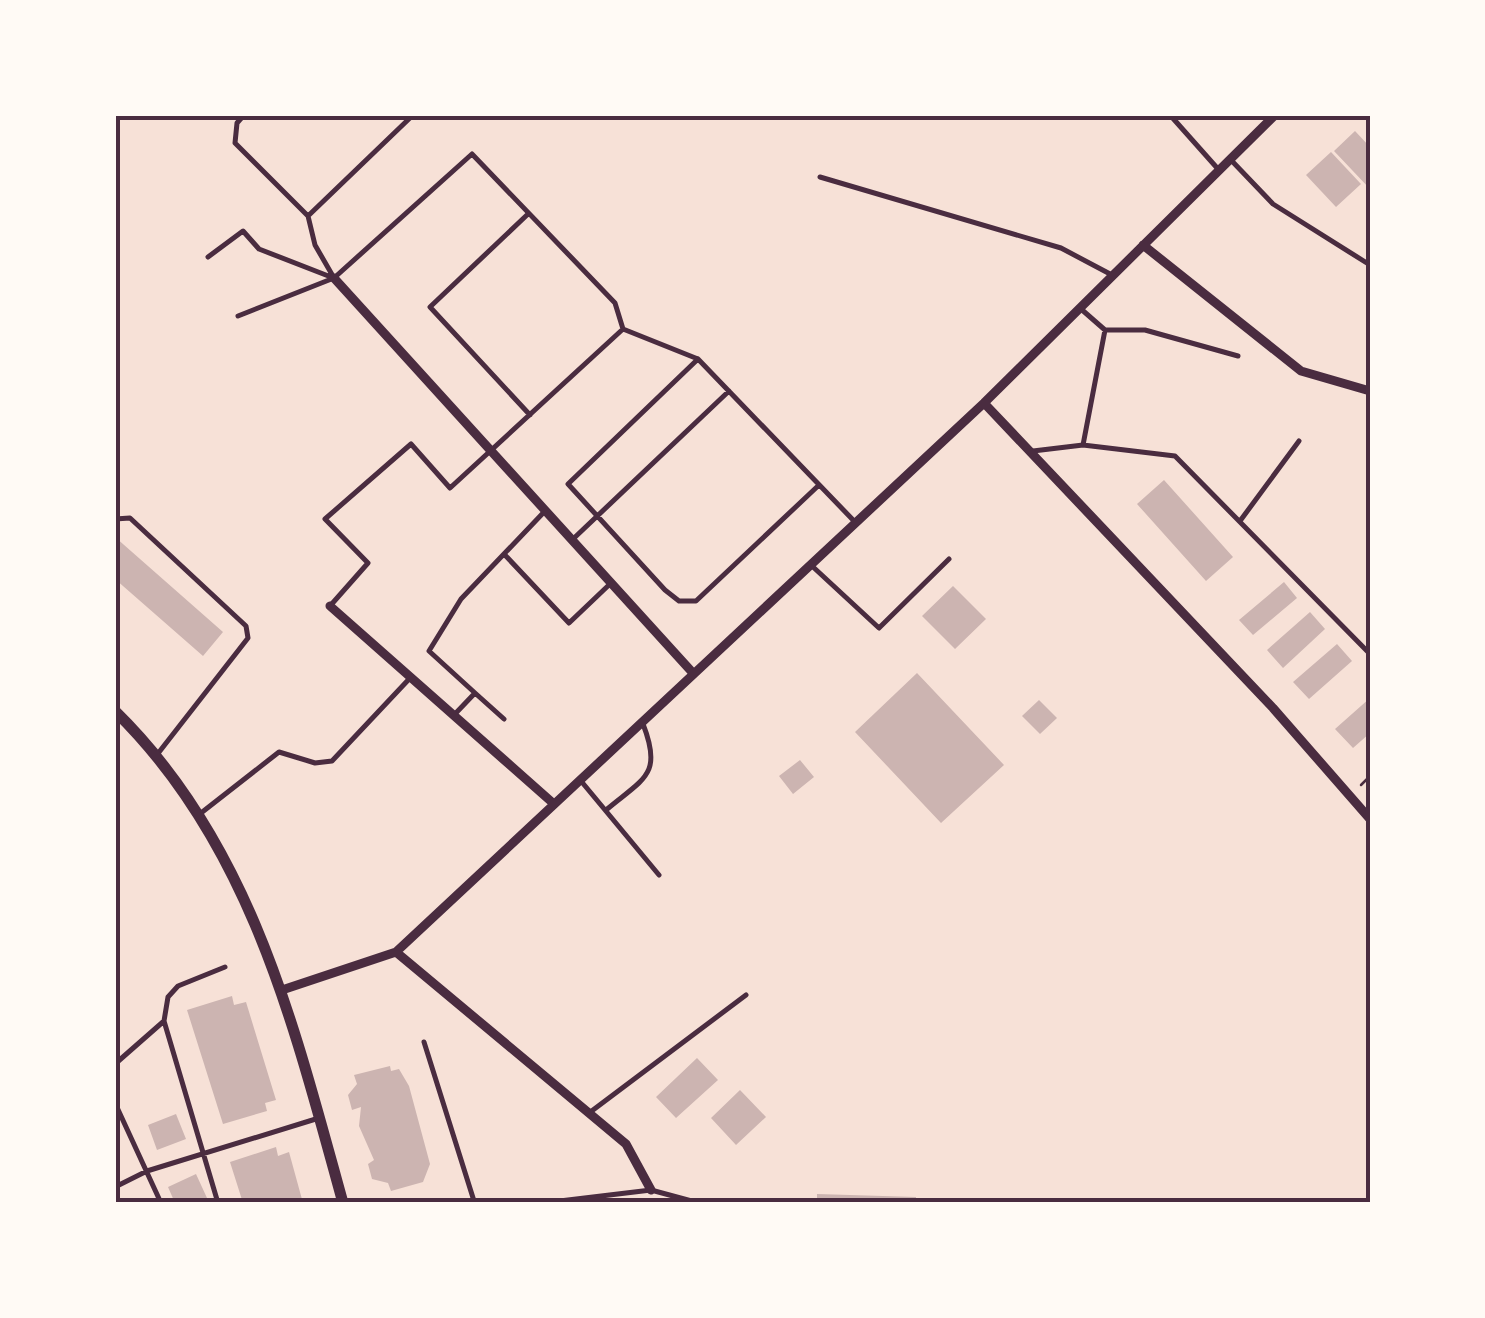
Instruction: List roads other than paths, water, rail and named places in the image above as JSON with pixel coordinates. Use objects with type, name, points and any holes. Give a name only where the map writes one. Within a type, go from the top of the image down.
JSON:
[{"type":"street","points":[[282,990],[396,952],[984,402],[1276,115]]},
{"type":"street","points":[[1143,245],[1300,371],[1370,391]]},
{"type":"street","points":[[334,278],[692,672]]},
{"type":"street","points":[[984,402],[1273,708],[1370,819]]},
{"type":"street","points":[[330,606],[554,804]]},
{"type":"street","points":[[115,710],[156,756],[199,815],[252,911],[282,990],[343,1203]]},
{"type":"street","points":[[396,952],[626,1144],[651,1190]]},
{"type":"lane","points":[[244,115],[237,123],[235,143],[308,216],[316,244],[334,278]]},
{"type":"lane","points":[[308,216],[413,115]]},
{"type":"lane","points":[[1170,115],[1218,169]]},
{"type":"lane","points":[[238,316],[334,278],[472,154],[614,304],[623,329],[698,359],[855,522]]},
{"type":"lane","points":[[1230,158],[1273,204],[1370,265]]},
{"type":"lane","points":[[820,177],[1061,248],[1112,275]]},
{"type":"lane","points":[[528,214],[430,307],[532,416]]},
{"type":"lane","points":[[208,258],[243,231],[258,249],[334,278]]},
{"type":"lane","points":[[1079,308],[1104,330],[1146,330],[1238,356]]},
{"type":"lane","points":[[330,606],[368,563],[325,518],[410,444],[450,488],[623,329]]},
{"type":"lane","points":[[1084,445],[1104,330]]},
{"type":"lane","points":[[698,359],[568,484],[664,590],[678,602],[696,600],[819,485]]},
{"type":"lane","points":[[572,540],[729,391]]},
{"type":"lane","points":[[1240,521],[1299,441]]},
{"type":"lane","points":[[1028,452],[1084,445],[1176,456],[1370,654]]},
{"type":"lane","points":[[504,719],[429,651],[445,619],[545,511]]},
{"type":"lane","points":[[115,518],[130,518],[246,626],[248,638],[156,756]]},
{"type":"lane","points":[[504,554],[569,623],[612,584]]},
{"type":"lane","points":[[810,564],[878,628],[949,559]]},
{"type":"lane","points":[[199,815],[279,752],[315,763],[332,761],[411,676]]},
{"type":"lane","points":[[454,715],[474,694]]},
{"type":"lane","points":[[606,810],[650,773],[654,753],[642,721]]},
{"type":"lane","points":[[580,779],[659,875]]},
{"type":"lane","points":[[218,1203],[164,1021],[168,997],[178,986],[224,967]]},
{"type":"lane","points":[[589,1113],[746,994]]},
{"type":"lane","points":[[115,1064],[164,1021]]},
{"type":"lane","points":[[424,1042],[474,1201],[481,1203]]},
{"type":"lane","points":[[115,1103],[161,1203]]},
{"type":"lane","points":[[115,1187],[146,1171],[319,1118]]},
{"type":"lane","points":[[544,1203],[651,1190],[699,1203]]}]
